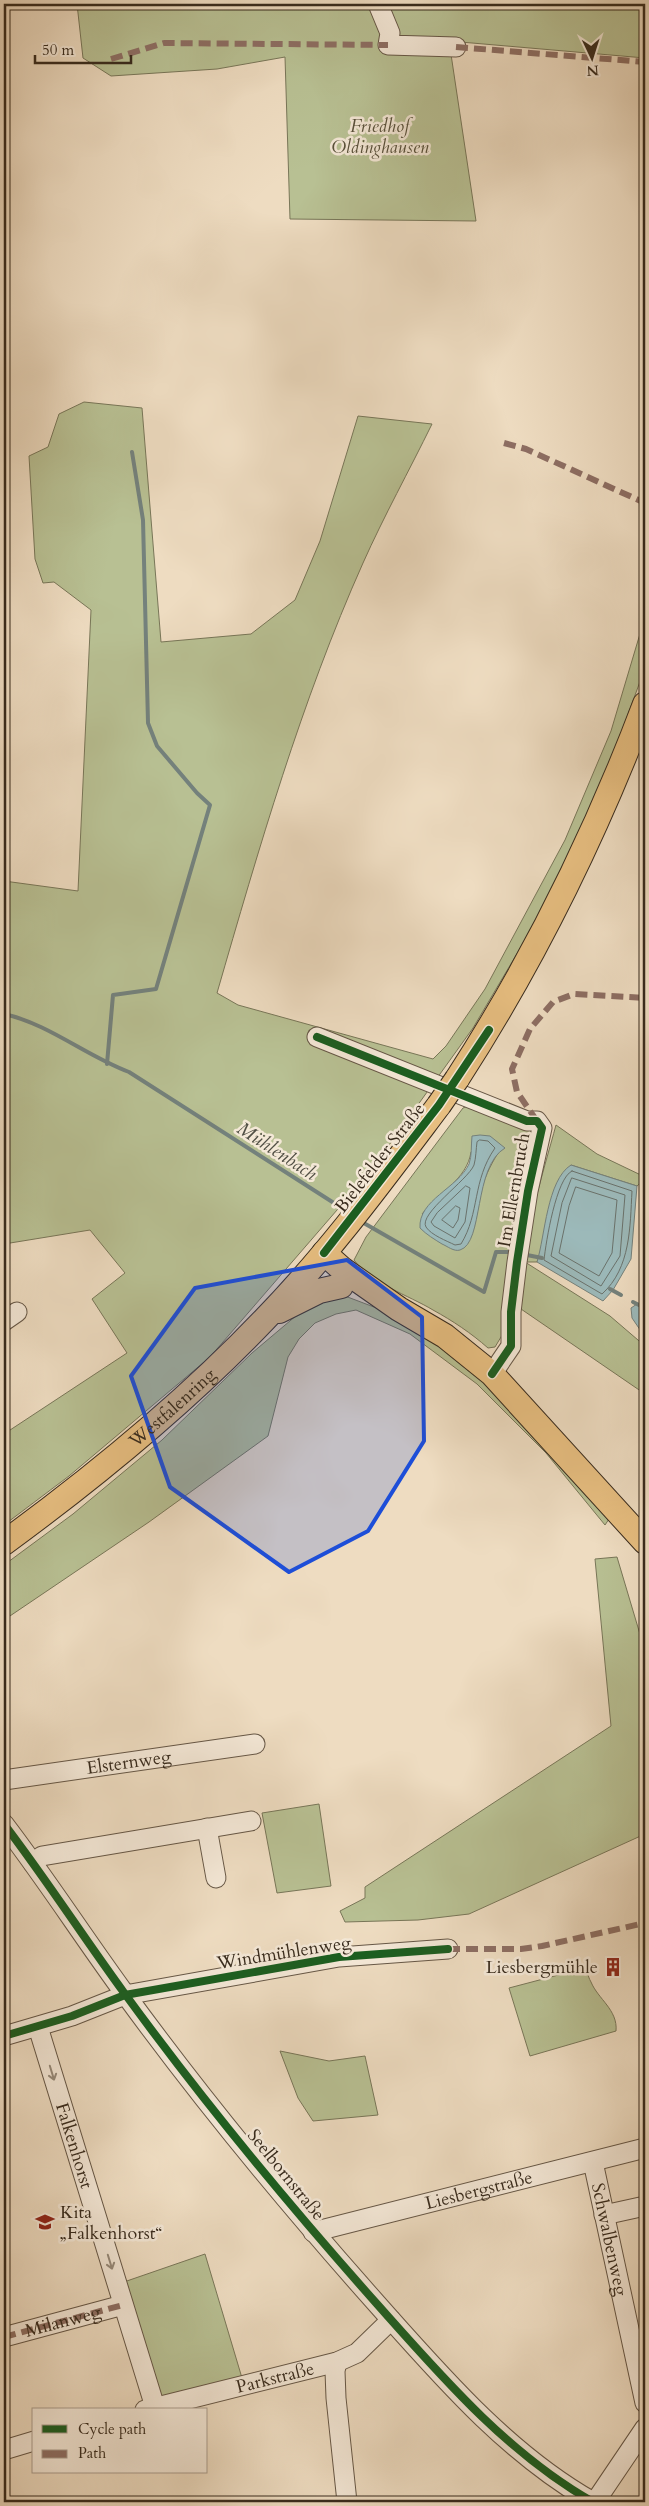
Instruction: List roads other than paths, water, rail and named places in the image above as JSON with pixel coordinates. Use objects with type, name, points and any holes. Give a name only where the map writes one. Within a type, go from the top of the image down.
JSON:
[{"type":"main road","name":"Bielefelder Straße","points":[[319,1259],[440,1105],[489,1030],[550,922],[607,798],[645,704]]},
{"type":"main road","points":[[319,1259],[341,1286],[399,1309]]},
{"type":"main road","points":[[319,1259],[342,1269],[399,1309],[445,1336],[492,1374],[645,1542]]},
{"type":"main road","name":"Westfalenring","points":[[4,1543],[70,1494],[166,1415],[267,1318],[319,1259]]},
{"type":"main road","points":[[267,1318],[319,1291],[341,1286]]},
{"type":"street","points":[[378,4],[390,33],[388,45],[456,47]]},
{"type":"street","name":"Im Ellernbruch","points":[[318,1037],[527,1121],[536,1121],[542,1128],[528,1191],[517,1262],[511,1312],[511,1346],[492,1374]]},
{"type":"street","name":"Elsternweg","points":[[4,1780],[255,1744]]},
{"type":"street","points":[[33,1862],[42,1856],[251,1821]]},
{"type":"street","name":"Seelbornstraße","points":[[4,1824],[33,1862],[125,1995],[257,2164],[313,2232],[443,2378],[528,2458],[594,2502]]},
{"type":"street","points":[[207,1828],[216,1878]]},
{"type":"street","name":"Windmühlenweg","points":[[4,2036],[125,1995],[340,1957],[448,1949]]},
{"type":"street","name":"Falkenhorst","points":[[38,2026],[123,2305],[150,2408]]},
{"type":"street","name":"Liesbergstraße","points":[[313,2232],[645,2148]]},
{"type":"street","name":"Schwalbenweg","points":[[593,2162],[604,2215],[637,2325],[645,2403]]},
{"type":"street","points":[[604,2215],[645,2206]]},
{"type":"street","name":"Milanweg","points":[[4,2337],[123,2305]]},
{"type":"street","name":"Parkstraße","points":[[150,2408],[337,2362],[356,2353],[391,2320]]},
{"type":"street","points":[[337,2362],[335,2371],[336,2398],[347,2502]]},
{"type":"street","points":[[594,2502],[645,2427]]},
{"type":"street","points":[[4,2450],[32,2442]]},
{"type":"water","points":[[472,1136],[490,1136],[505,1148],[495,1158],[488,1171],[473,1234],[468,1244],[460,1250],[455,1250],[442,1244],[420,1228],[421,1218],[432,1202],[464,1172],[470,1161]]},
{"type":"water","points":[[571,1165],[637,1186],[631,1259],[613,1290],[603,1301],[537,1262],[552,1195],[563,1172]]},
{"type":"water","points":[[637,1304],[645,1308],[645,1337],[632,1318],[631,1308]]},
{"type":"waterway","points":[[107,1064],[113,995],[156,989],[210,805],[197,793],[157,746],[148,723],[143,520],[132,452]]},
{"type":"waterway","name":"Mühlenbach","points":[[4,1014],[36,1025],[129,1072],[348,1212]]},
{"type":"waterway","name":"Mühlenbach","points":[[362,1222],[484,1292],[496,1252],[509,1252]]},
{"type":"waterway","name":"Mühlenbach","points":[[527,1255],[542,1258]]},
{"type":"waterway","name":"Mühlenbach","points":[[610,1289],[621,1295]]},
{"type":"waterway","name":"Mühlenbach","points":[[633,1302],[645,1308]]},
{"type":"place","name":"Liesbergmühle","points":[[613,1967]]},
{"type":"place","name":"Kita „Falkenhorst“","points":[[45,2222]]},
{"type":"park label","name":"Friedhof Oldinghausen","points":[[380,136]]}]
